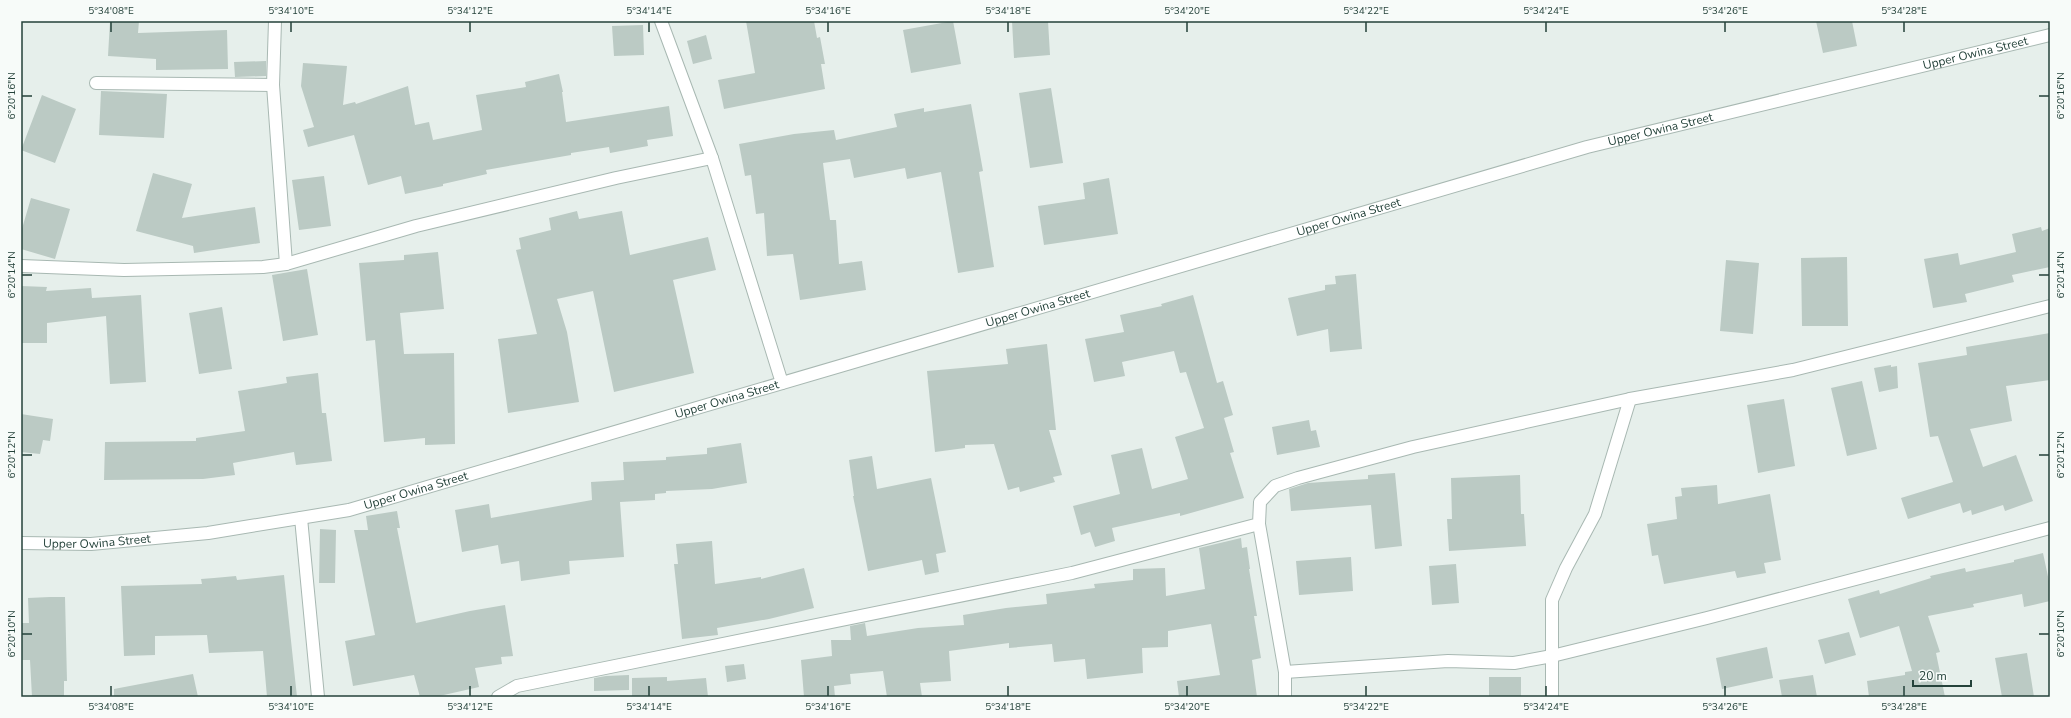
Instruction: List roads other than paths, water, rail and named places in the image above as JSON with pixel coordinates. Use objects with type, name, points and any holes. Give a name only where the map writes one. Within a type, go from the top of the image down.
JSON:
[{"type":"street","points":[[275,21],[273,85],[286,264]]},
{"type":"street","points":[[661,21],[712,158],[782,383]]},
{"type":"street","name":"Upper Owina Street","points":[[21,543],[91,544],[208,533],[349,510],[1587,147],[2050,34]]},
{"type":"street","points":[[96,82],[273,85]]},
{"type":"street","points":[[21,266],[124,270],[263,267],[286,264],[416,226],[616,178],[712,158]]},
{"type":"street","points":[[1285,697],[1285,672],[1259,524],[1260,502],[1275,486],[1298,478],[1414,447],[1630,399],[1793,370],[2050,306]]},
{"type":"street","points":[[1552,697],[1552,600],[1566,568],[1596,514],[1630,399]]},
{"type":"street","points":[[301,518],[318,697]]},
{"type":"street","points":[[498,697],[517,686],[1072,573],[1259,524]]},
{"type":"street","points":[[1285,672],[1448,661],[1514,663],[1552,656],[1707,618],[2050,528]]}]
